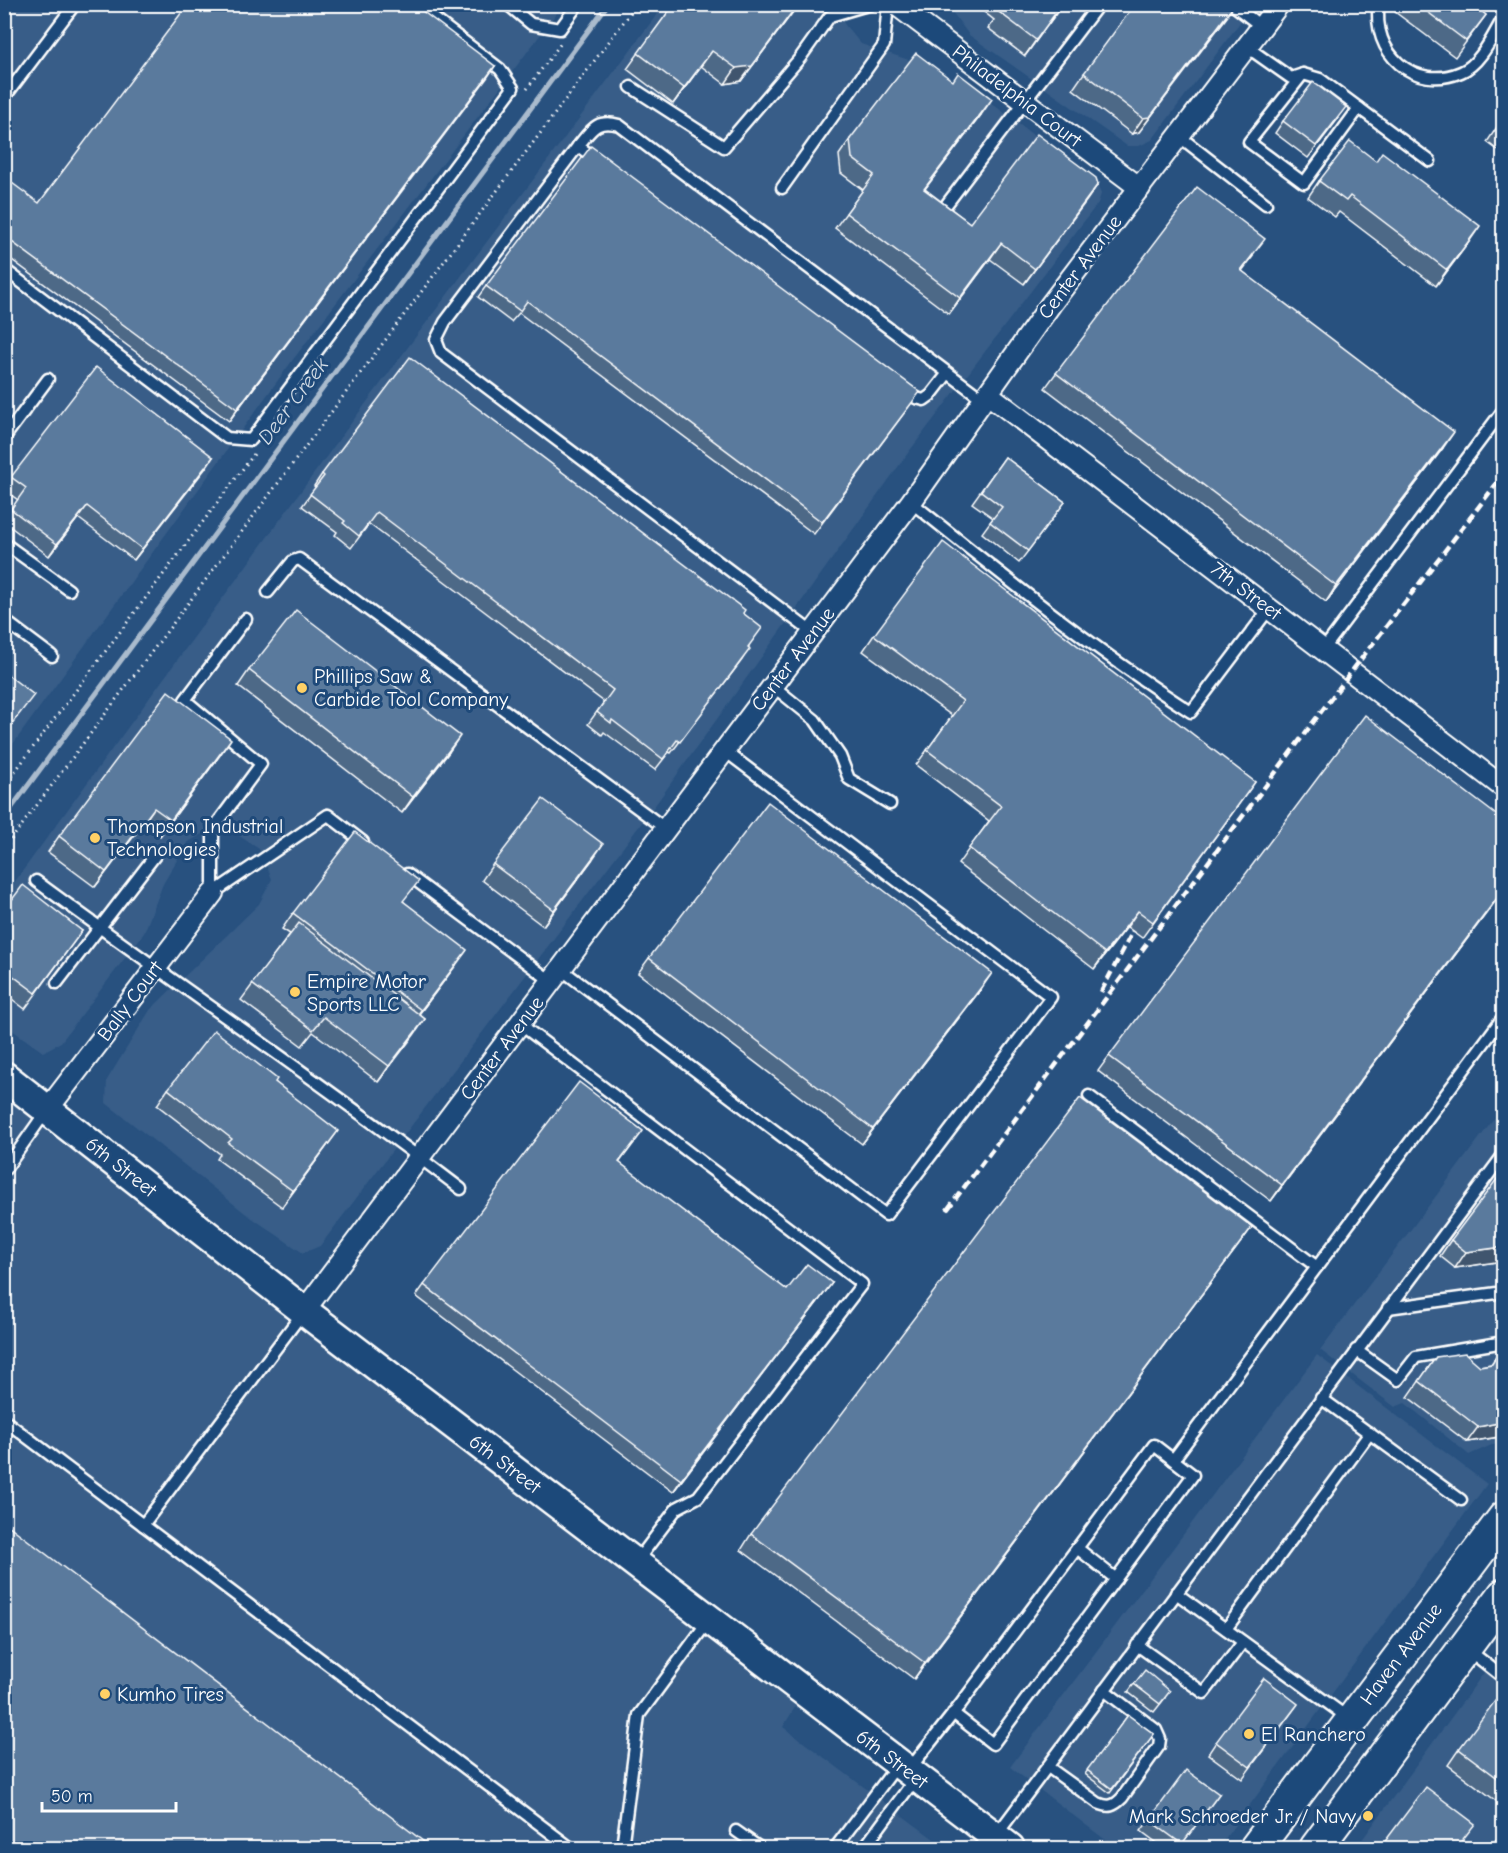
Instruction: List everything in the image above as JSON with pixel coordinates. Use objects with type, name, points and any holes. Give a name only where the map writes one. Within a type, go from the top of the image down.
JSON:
[{"type":"main road","name":"6th Street","points":[[4,1076],[304,1311],[1002,1843]]},
{"type":"main road","name":"Haven Avenue","points":[[1256,1848],[1503,1518]]},
{"type":"main road","points":[[1316,1848],[1503,1595]]},
{"type":"street","name":"Philadelphia Court","points":[[895,4],[1140,188]]},
{"type":"street","name":"Center Avenue","points":[[304,1311],[912,501],[1051,304],[1279,4]]},
{"type":"street","name":"7th Street","points":[[986,397],[1503,788]]},
{"type":"street","name":"Bally Court","points":[[48,1109],[213,892]]},
{"type":"lane","points":[[4,98],[75,4]]},
{"type":"lane","points":[[4,269],[227,438],[251,440],[513,88],[500,69],[415,4]]},
{"type":"lane","points":[[507,4],[531,24],[560,29],[578,4]]},
{"type":"lane","points":[[631,87],[724,147],[800,58],[830,16],[871,4]]},
{"type":"lane","points":[[782,188],[884,45],[888,4]]},
{"type":"lane","points":[[946,205],[1099,4]]},
{"type":"lane","points":[[1232,4],[1262,27]]},
{"type":"lane","points":[[1379,4],[1377,16],[1380,35],[1390,54],[1403,68],[1422,76],[1440,77],[1462,72],[1477,60],[1503,17]]},
{"type":"lane","points":[[1247,47],[1291,78],[1303,74],[1320,79],[1430,161]]},
{"type":"lane","points":[[1303,74],[1249,142],[1304,183],[1359,108]]},
{"type":"lane","points":[[813,633],[441,353],[436,340],[445,322],[578,146],[593,128],[605,122],[619,125],[948,373],[986,397]]},
{"type":"lane","points":[[1179,136],[1266,204]]},
{"type":"lane","points":[[578,146],[606,167]]},
{"type":"lane","points":[[897,384],[916,398],[924,400],[931,395],[948,373]]},
{"type":"lane","points":[[4,438],[48,379]]},
{"type":"lane","points":[[1323,650],[1503,409]]},
{"type":"lane","points":[[912,501],[993,567],[1124,667],[1191,712],[1269,609]]},
{"type":"lane","points":[[4,543],[69,590]]},
{"type":"lane","points":[[268,592],[292,561],[299,559],[666,829]]},
{"type":"lane","points":[[213,892],[213,829],[261,764],[184,700],[246,619]]},
{"type":"lane","points":[[4,620],[52,656]]},
{"type":"lane","points":[[773,686],[815,720],[840,756],[849,779],[890,804]]},
{"type":"lane","points":[[402,871],[556,975],[886,1215],[1051,997],[725,751]]},
{"type":"lane","points":[[213,892],[328,815],[375,850]]},
{"type":"lane","points":[[57,983],[157,853]]},
{"type":"lane","points":[[36,881],[155,968],[289,1060],[461,1189]]},
{"type":"lane","points":[[1173,1460],[1503,1016]]},
{"type":"lane","points":[[520,1024],[862,1284],[698,1497],[677,1508],[635,1563]]},
{"type":"lane","points":[[1089,1096],[1317,1267]]},
{"type":"lane","points":[[4,1171],[48,1109]]},
{"type":"lane","points":[[1002,1843],[1048,1767],[1503,1154]]},
{"type":"lane","points":[[1388,1308],[1503,1292]]},
{"type":"lane","points":[[143,1525],[304,1311]]},
{"type":"lane","points":[[1356,1350],[1398,1380],[1416,1357],[1503,1342]]},
{"type":"lane","points":[[1321,1398],[1461,1500]]},
{"type":"lane","points":[[4,1420],[571,1848]]},
{"type":"lane","points":[[1226,1629],[1370,1433]]},
{"type":"lane","points":[[835,1848],[907,1771],[953,1713],[1154,1445],[1193,1475],[993,1744],[953,1713]]},
{"type":"lane","points":[[1077,1548],[1116,1579]]},
{"type":"lane","points":[[1176,1593],[1352,1721]]},
{"type":"lane","points":[[622,1848],[639,1715],[709,1620]]},
{"type":"lane","points":[[1137,1645],[1204,1694],[1243,1642]]},
{"type":"lane","points":[[1465,1647],[1503,1677]]},
{"type":"lane","points":[[1048,1767],[1107,1807],[1115,1805],[1122,1798],[1159,1746],[1160,1739],[1156,1730],[1104,1690]]},
{"type":"lane","points":[[864,1848],[907,1771]]},
{"type":"lane","points":[[736,1831],[759,1848]]},
{"type":"lane","points":[[1498,1848],[1503,1841]]},
{"type":"path","points":[[4,849],[637,4]]},
{"type":"shaded area","points":[[5,5],[563,5],[292,361],[5,755]]},
{"type":"shaded area","points":[[664,5],[835,5],[845,25],[861,44],[909,60],[990,102],[1097,184],[1101,194],[1098,203],[908,453],[656,804],[320,1246],[303,1253],[245,1213],[106,1103],[107,1080],[150,1010],[259,904],[272,879],[259,849],[238,835],[207,831],[187,843],[163,884],[144,933],[61,1042],[43,1052],[5,1025],[5,895],[340,438]]},
{"type":"shaded area","points":[[947,5],[1253,5],[1152,140],[1139,146],[1127,146],[969,35]]},
{"type":"shaded area","points":[[4,1096],[797,1704],[783,1727],[946,1848],[5,1848]]},
{"type":"shaded area","points":[[1503,1107],[1503,1440],[1469,1455],[1405,1403],[1395,1407],[1320,1350]]},
{"type":"shaded area","points":[[1317,1355],[1487,1484],[1218,1848],[1116,1848],[1010,1767]]},
{"type":"shaded area","points":[[1499,1652],[1504,1656],[1503,1848],[1356,1848]]},
{"type":"building","points":[[188,4],[413,4],[495,66],[237,409],[4,236],[4,194],[12,183],[39,203]]},
{"type":"building","points":[[674,4],[798,4],[752,66],[736,68],[712,51],[684,88],[638,53]]},
{"type":"building","points":[[1005,4],[1062,4],[1036,40],[999,12]]},
{"type":"building","points":[[1135,4],[1235,4],[1150,117],[1143,118],[1084,73]]},
{"type":"building","points":[[1417,4],[1473,4],[1486,15],[1466,41]]},
{"type":"building","points":[[916,53],[953,81],[958,73],[992,99],[924,189],[970,223],[1037,134],[1096,178],[1098,184],[1035,269],[1001,243],[960,298],[846,213],[874,175],[852,158],[850,139]]},
{"type":"building","points":[[1313,82],[1346,107],[1316,146],[1283,121]]},
{"type":"building","points":[[1503,118],[1503,131],[1498,126]]},
{"type":"building","points":[[1350,141],[1376,161],[1382,152],[1480,226],[1447,270],[1350,196],[1346,201],[1319,181]]},
{"type":"building","points":[[591,146],[920,392],[822,522],[527,301],[520,311],[486,286]]},
{"type":"building","points":[[1197,187],[1265,239],[1241,270],[1454,432],[1336,586],[1056,373]]},
{"type":"building","points":[[410,357],[745,610],[743,613],[762,628],[748,647],[750,649],[680,742],[677,740],[663,759],[612,720],[611,723],[597,712],[613,690],[377,512],[359,536],[343,523],[345,521],[310,494],[324,476],[322,474]]},
{"type":"building","points":[[96,367],[213,457],[142,549],[87,506],[57,544],[11,509],[26,488],[11,477]]},
{"type":"building","points":[[1005,457],[1065,502],[1028,551],[990,522],[1002,507],[981,491]]},
{"type":"building","points":[[943,542],[1255,782],[1153,922],[1138,911],[1105,953],[969,848],[1001,806],[927,750],[963,701],[874,635]]},
{"type":"building","points":[[296,610],[460,736],[413,797],[249,670]]},
{"type":"building","points":[[4,672],[34,695],[4,734]]},
{"type":"building","points":[[168,691],[231,739],[171,820],[154,808],[106,872],[59,836]]},
{"type":"building","points":[[1365,715],[1503,820],[1503,890],[1282,1185],[1109,1056]]},
{"type":"building","points":[[543,799],[603,844],[554,910],[493,864]]},
{"type":"building","points":[[768,802],[992,973],[873,1129],[649,958]]},
{"type":"building","points":[[355,832],[419,881],[403,901],[467,950],[421,1010],[293,913]]},
{"type":"building","points":[[23,885],[82,931],[36,993],[4,969],[4,910]]},
{"type":"building","points":[[299,923],[425,1019],[389,1066],[324,1017],[313,1030],[252,984]]},
{"type":"building","points":[[214,1030],[338,1131],[293,1191],[228,1143],[232,1139],[168,1089]]},
{"type":"building","points":[[579,1082],[643,1131],[619,1162],[787,1290],[807,1264],[832,1283],[681,1480],[424,1285]]},
{"type":"building","points":[[1080,1098],[1252,1227],[925,1663],[751,1534]]},
{"type":"building","points":[[1503,1171],[1503,1247],[1466,1252],[1451,1240]]},
{"type":"building","points":[[1502,1348],[1503,1422],[1478,1427],[1419,1381],[1436,1357],[1465,1353],[1480,1366],[1492,1364]]},
{"type":"building","name":"Kumho Tires","points":[[4,1522],[432,1848],[4,1848]]},
{"type":"building","points":[[1145,1670],[1170,1691],[1160,1704],[1134,1684]]},
{"type":"building","name":"El Ranchero","points":[[1264,1678],[1298,1704],[1250,1767],[1216,1742]]},
{"type":"building","points":[[1498,1697],[1503,1701],[1503,1782],[1459,1749]]},
{"type":"building","points":[[1128,1715],[1154,1734],[1112,1789],[1087,1770]]},
{"type":"building","points":[[1186,1770],[1219,1794],[1182,1844],[1149,1820]]},
{"type":"building","points":[[1426,1787],[1475,1824],[1456,1848],[1380,1848]]},
{"type":"building","points":[[526,1843],[533,1848],[522,1848]]},
{"type":"waterway","name":"Deer Creek","points":[[4,818],[608,4]]},
{"type":"railway","points":[[947,1210],[1351,672],[1504,474]]},
{"type":"railway","points":[[1101,992],[1133,931]]},
{"type":"place","name":"Phillips Saw & Carbide Tool Company","points":[[302,688]]},
{"type":"place","name":"Thompson Industrial Technologies","points":[[95,838]]},
{"type":"place","name":"Empire Motor Sports LLC","points":[[295,992]]},
{"type":"place","name":"Kumho Tires","points":[[105,1694]]},
{"type":"place","name":"El Ranchero","points":[[1249,1734]]},
{"type":"place","name":"Mark Schroeder Jr. / Navy","points":[[1368,1816]]}]
